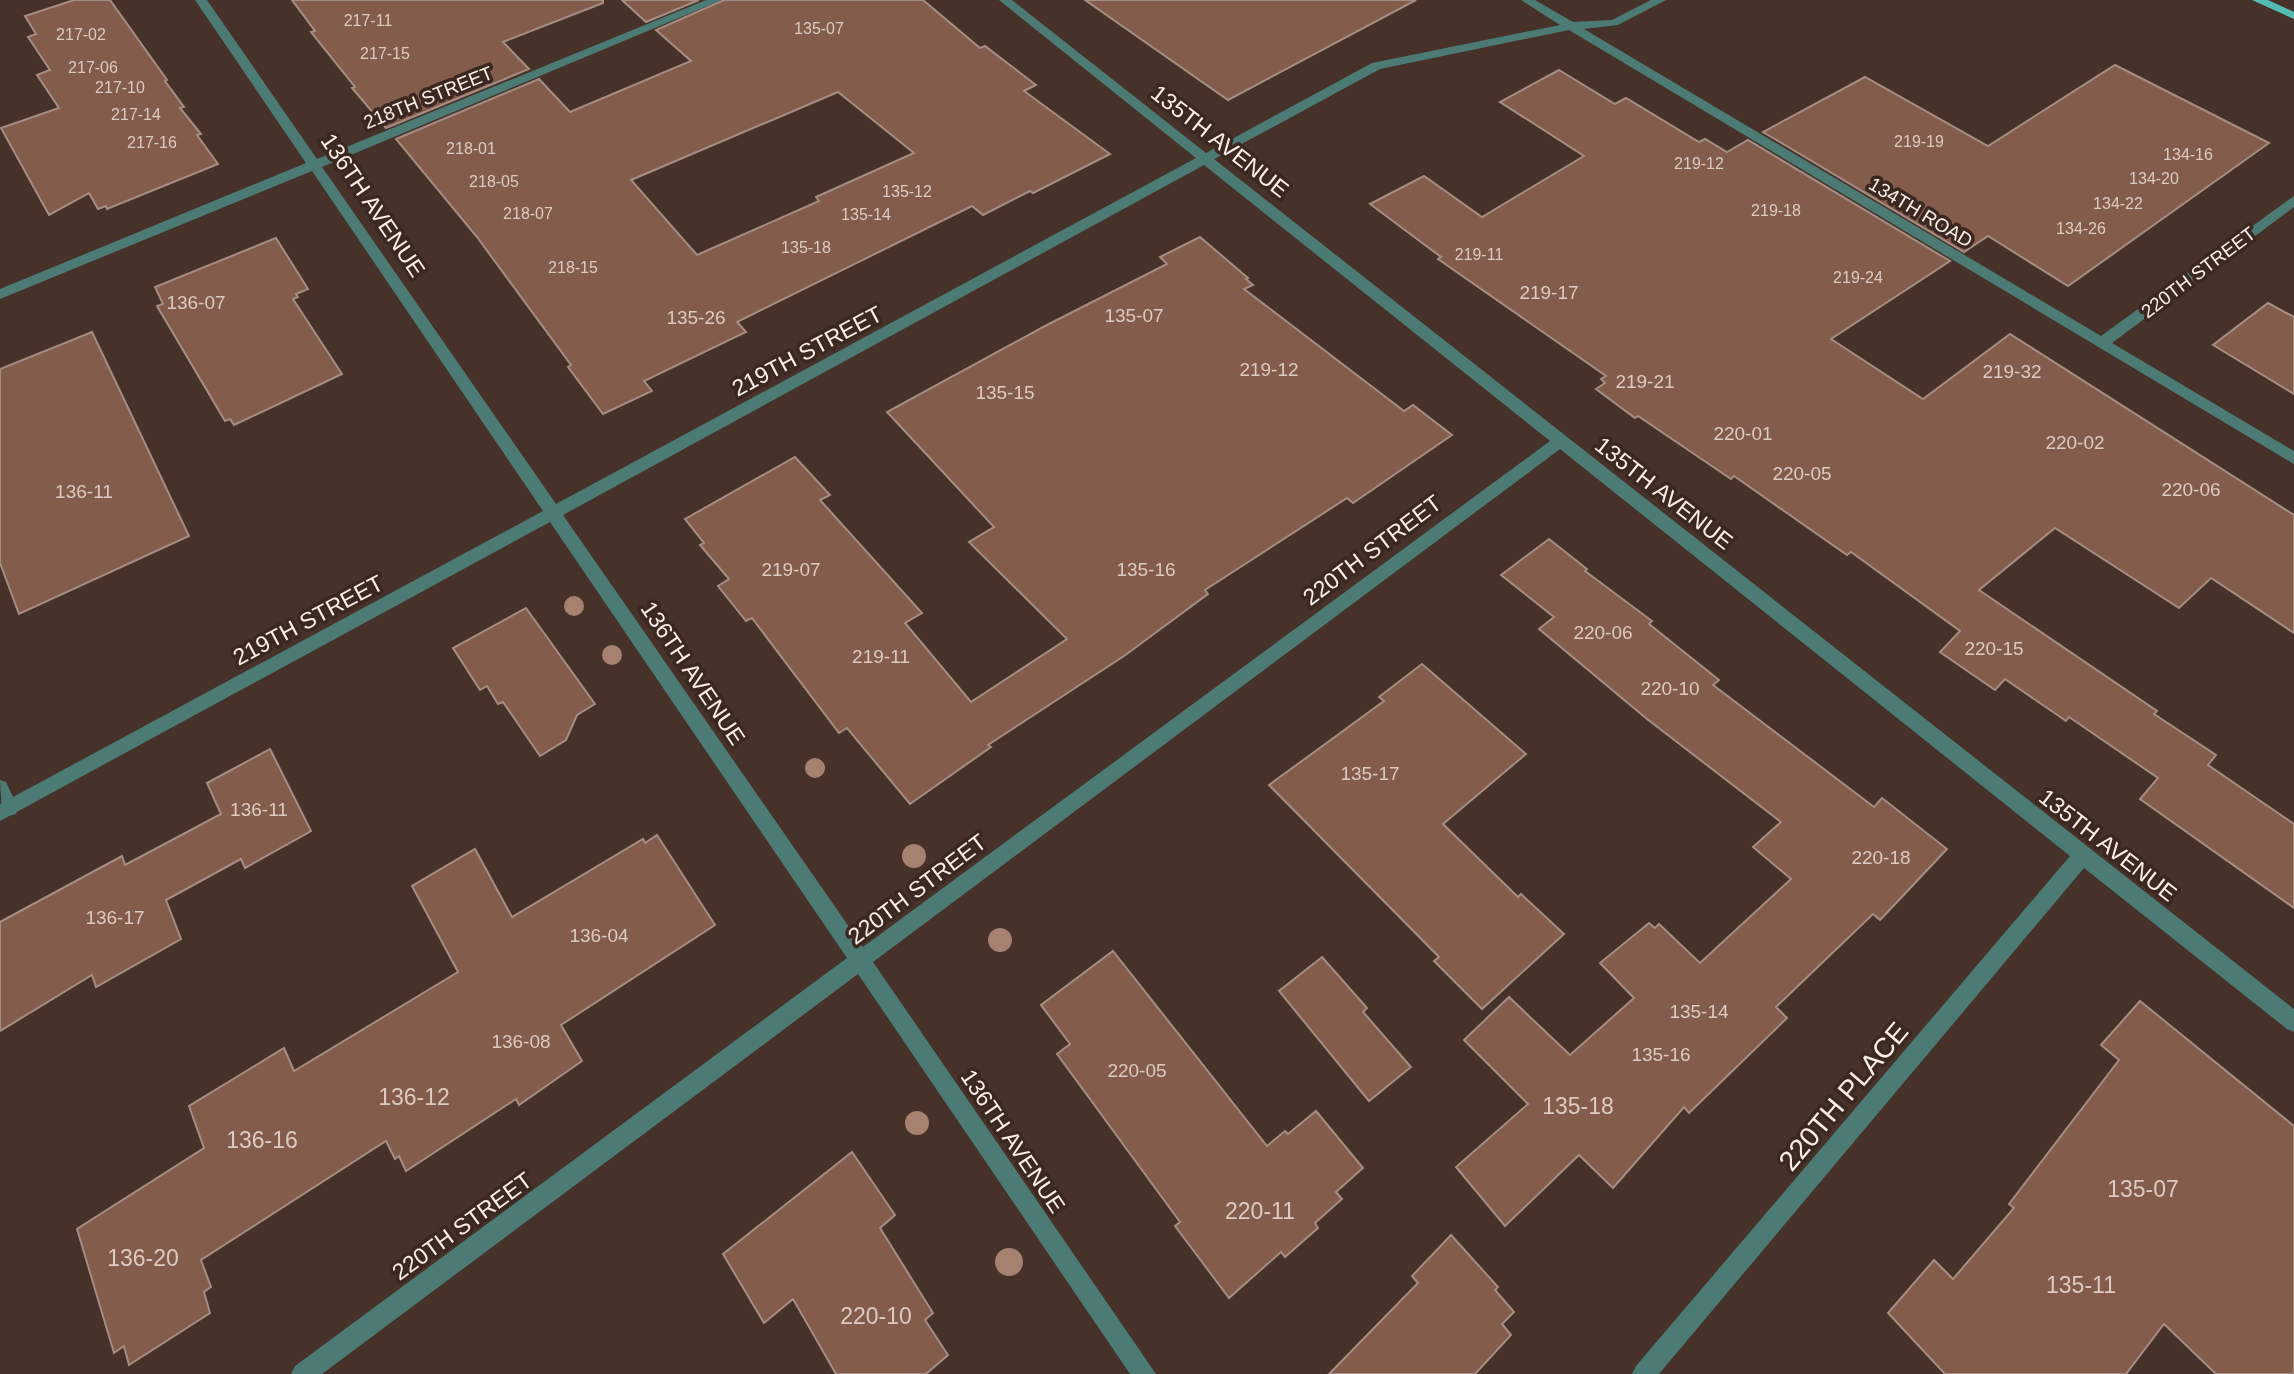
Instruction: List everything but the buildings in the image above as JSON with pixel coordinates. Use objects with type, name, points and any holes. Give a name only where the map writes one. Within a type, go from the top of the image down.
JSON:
[{"type":"main road","points":[[2258,0],[2294,16]]},
{"type":"street","name":"136TH AVENUE","points":[[201,0],[1143,1374]]},
{"type":"street","name":"218TH STREET","points":[[0,294],[716,0]]},
{"type":"street","name":"135TH AVENUE","points":[[1005,0],[2294,1022]]},
{"type":"street","name":"134TH ROAD","points":[[1527,0],[2294,458]]},
{"type":"street","name":"219TH STREET","points":[[5,811],[1376,66],[1572,26],[1614,23],[1660,0]]},
{"type":"street","name":"220TH STREET","points":[[2102,343],[2294,200]]},
{"type":"street","name":"220TH STREET","points":[[303,1374],[1560,441]]},
{"type":"street","points":[[0,788],[5,811]]},
{"type":"street","name":"220TH PLACE","points":[[1644,1374],[2084,855]]}]
